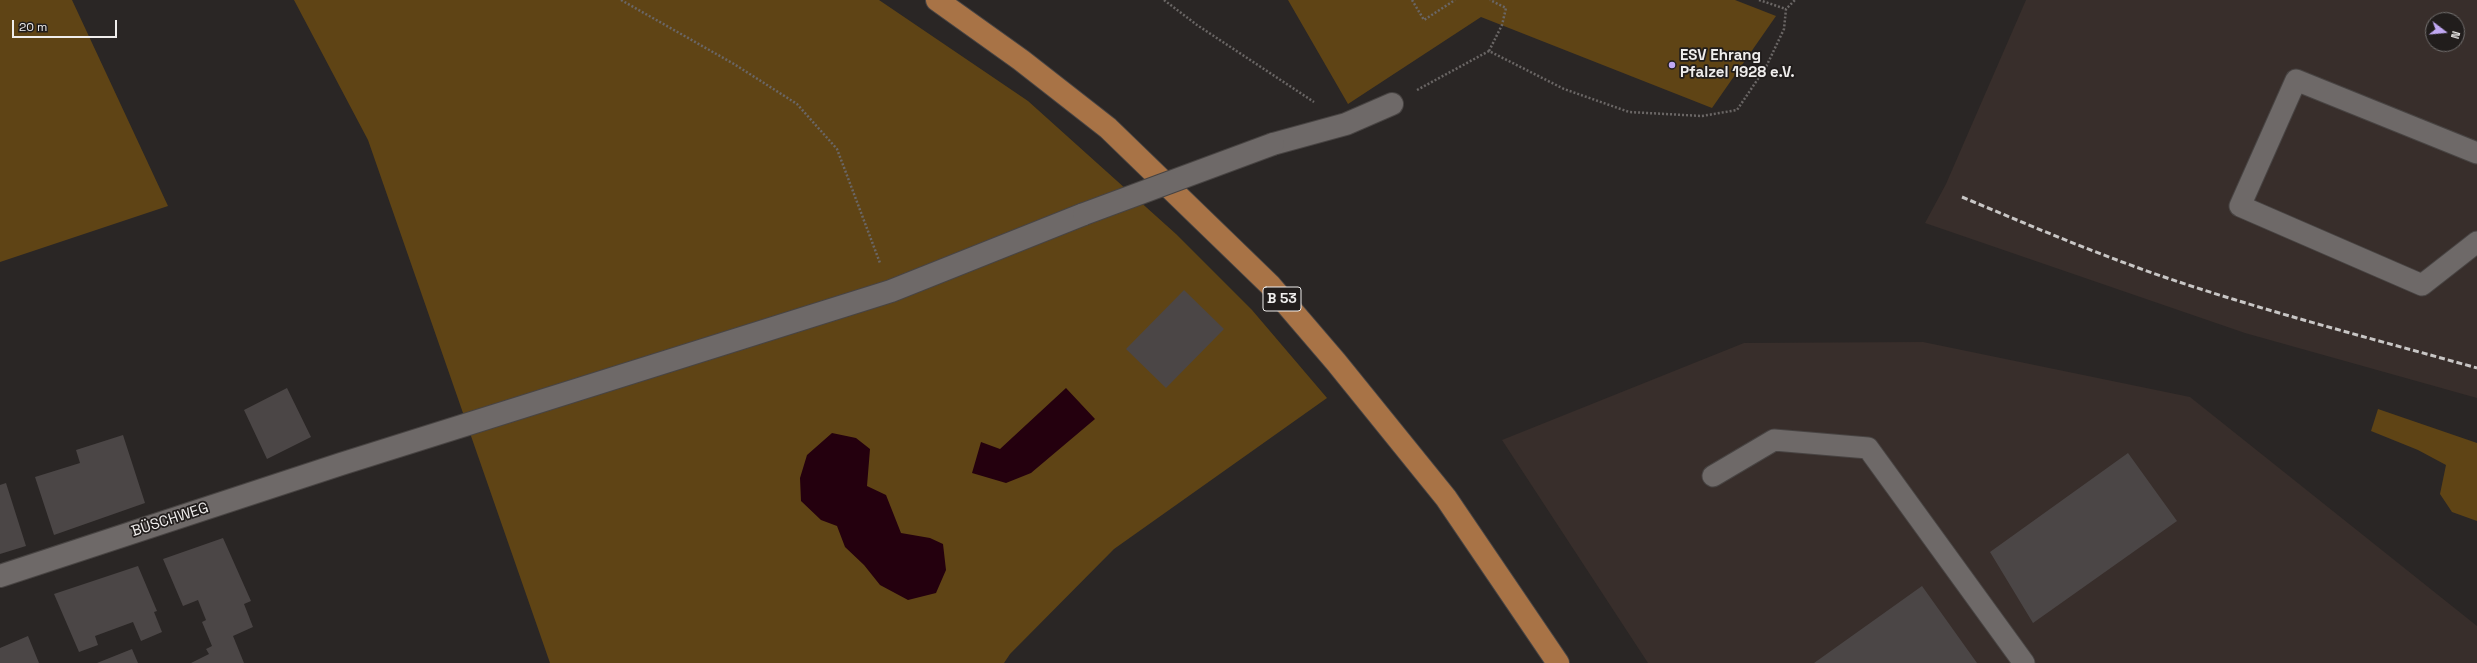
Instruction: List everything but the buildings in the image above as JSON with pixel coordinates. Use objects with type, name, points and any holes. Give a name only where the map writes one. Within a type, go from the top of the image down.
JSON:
[{"type":"main road","name":"B 53","points":[[937,0],[1021,60],[1108,128],[1270,285],[1336,362],[1446,498],[1558,663]]},
{"type":"street","name":"BÜSCHWEG","points":[[0,576],[341,464],[891,292],[1084,214],[1273,144],[1346,124],[1392,104]]},
{"type":"lane","points":[[2477,154],[2296,80],[2240,206],[2422,285],[2477,242]]},
{"type":"lane","points":[[1713,476],[1774,440],[1868,448],[2024,663]]},
{"type":"path","points":[[620,0],[734,64],[797,104],[837,149],[891,292]]},
{"type":"path","points":[[1164,0],[1197,25],[1346,124]]},
{"type":"path","points":[[1412,0],[1424,20],[1455,0]]},
{"type":"path","points":[[1392,104],[1489,51],[1502,25],[1506,8],[1490,0]]},
{"type":"path","points":[[1759,0],[1786,9]]},
{"type":"path","points":[[1489,51],[1564,89],[1629,112],[1702,116],[1737,110],[1766,67],[1784,29],[1786,9],[1795,0]]},
{"type":"shaded area","points":[[0,0],[72,0],[168,206],[0,262]]},
{"type":"shaded area","points":[[294,0],[879,0],[1028,101],[1176,234],[1252,310],[1327,398],[1114,549],[1010,654],[1004,663],[550,663],[368,140]]},
{"type":"shaded area","name":"ESV Ehrang Pfalzel 1928 e.V.","points":[[1288,0],[1735,0],[1776,16],[1712,108],[1481,17],[1348,104]]},
{"type":"shaded area","points":[[2026,0],[2477,0],[2477,398],[2245,333],[1925,223],[1946,184]]},
{"type":"shaded area","points":[[1923,342],[2190,397],[2477,626],[2477,663],[1648,663],[1502,440],[1744,343]]},
{"type":"shaded area","points":[[1066,388],[1095,419],[1031,473],[1006,483],[972,473],[981,442],[1000,449]]},
{"type":"shaded area","points":[[2378,409],[2477,443],[2477,521],[2452,512],[2440,494],[2446,465],[2418,450],[2371,431]]},
{"type":"shaded area","points":[[832,433],[856,438],[870,449],[867,486],[886,495],[901,533],[930,538],[943,544],[946,570],[936,593],[908,600],[880,585],[864,565],[845,547],[837,526],[821,520],[801,501],[800,478],[807,455]]},
{"type":"railway","points":[[1962,197],[2091,250],[2170,279],[2284,314],[2477,368]]},
{"type":"place","name":"ESV Ehrang Pfalzel 1928 e.V.","points":[[1672,65]]}]
